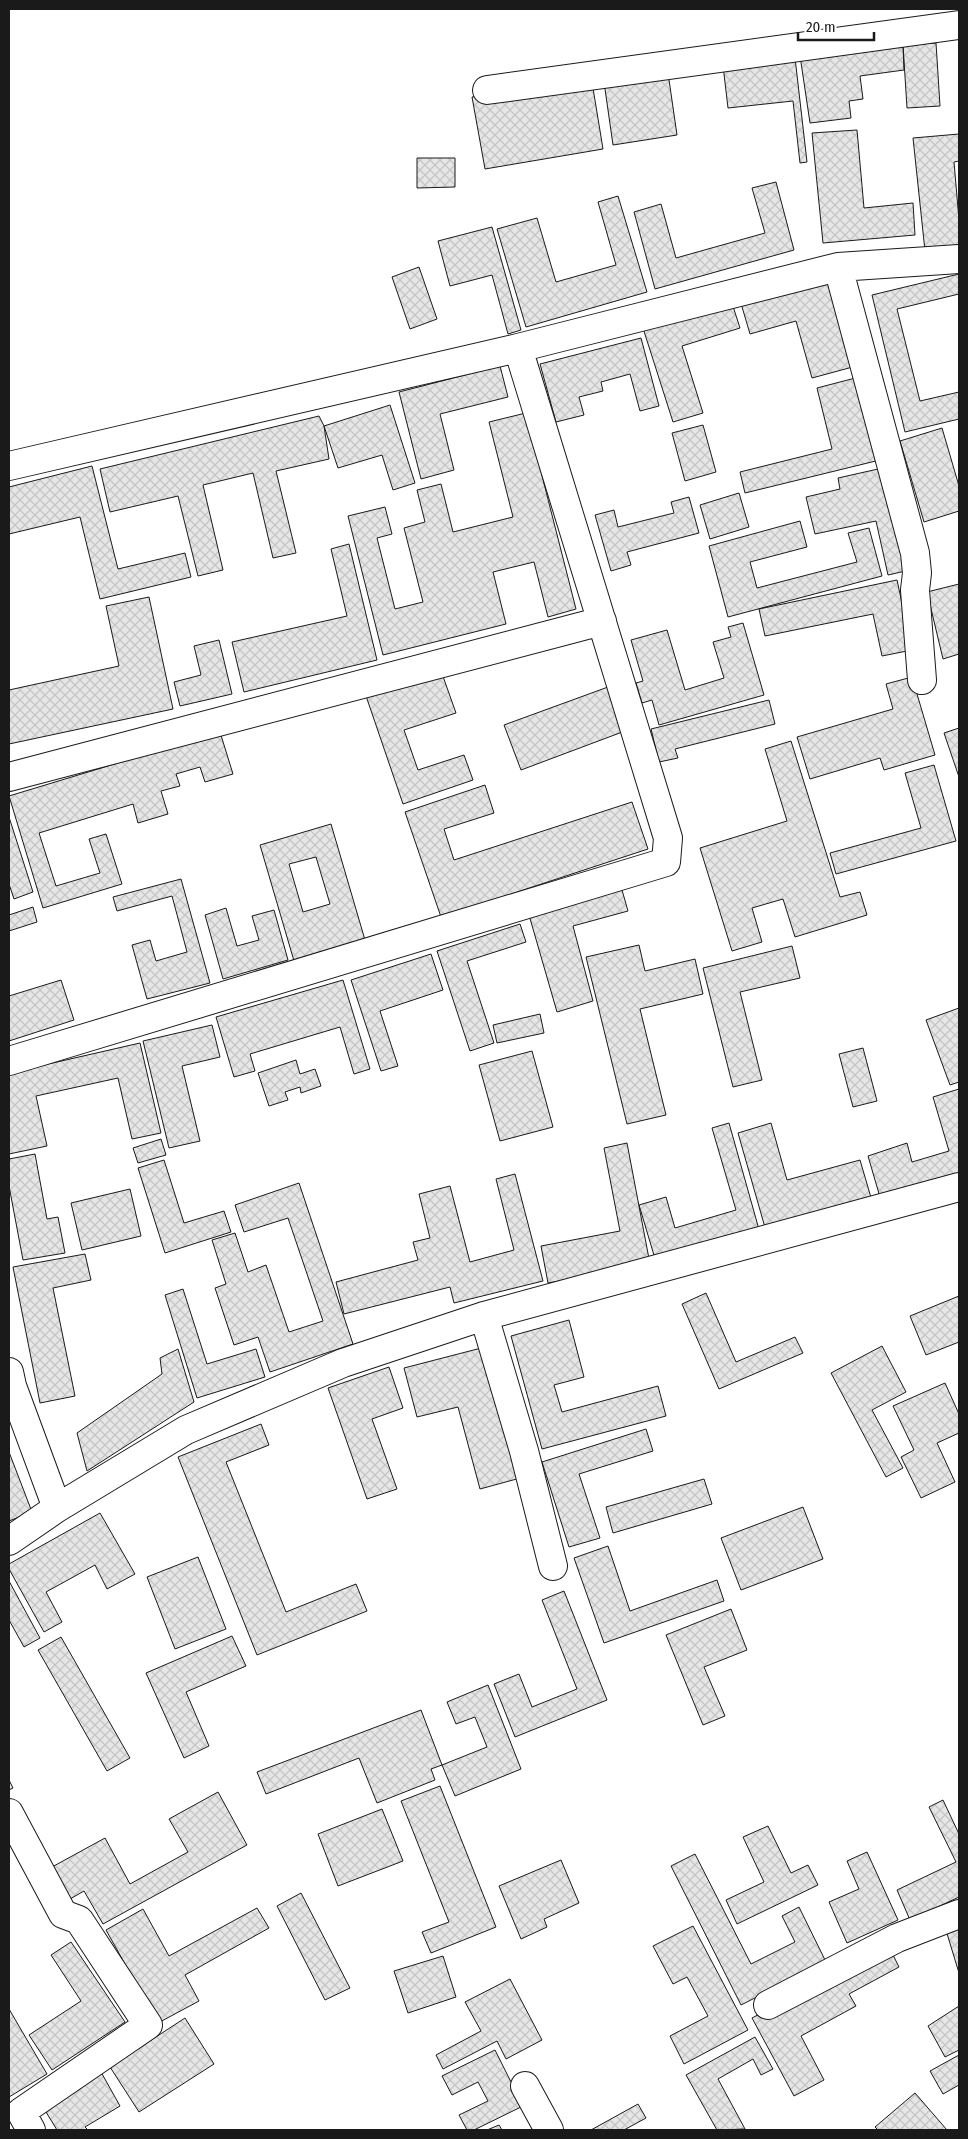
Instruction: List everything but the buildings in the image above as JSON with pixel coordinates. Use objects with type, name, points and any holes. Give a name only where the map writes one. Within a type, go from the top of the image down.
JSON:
[{"type":"street","points":[[488,90],[959,24]]},
{"type":"street","points":[[9,466],[518,348],[838,267],[959,259]]},
{"type":"street","points":[[838,267],[915,553],[917,573],[915,590],[922,680]]},
{"type":"street","points":[[9,1061],[666,862],[668,838],[518,348]]},
{"type":"street","points":[[9,777],[602,621]]},
{"type":"street","points":[[9,1541],[57,1508],[186,1430],[343,1363],[484,1316],[959,1187]]},
{"type":"street","points":[[484,1316],[524,1451],[553,1566]]},
{"type":"street","points":[[10,1382],[57,1508]]},
{"type":"street","points":[[9,1813],[62,1914],[79,1920],[148,2025],[21,2112],[31,2130]]},
{"type":"street","points":[[768,2005],[897,1938],[959,1914]]},
{"type":"street","points":[[525,2086],[549,2130]]}]
